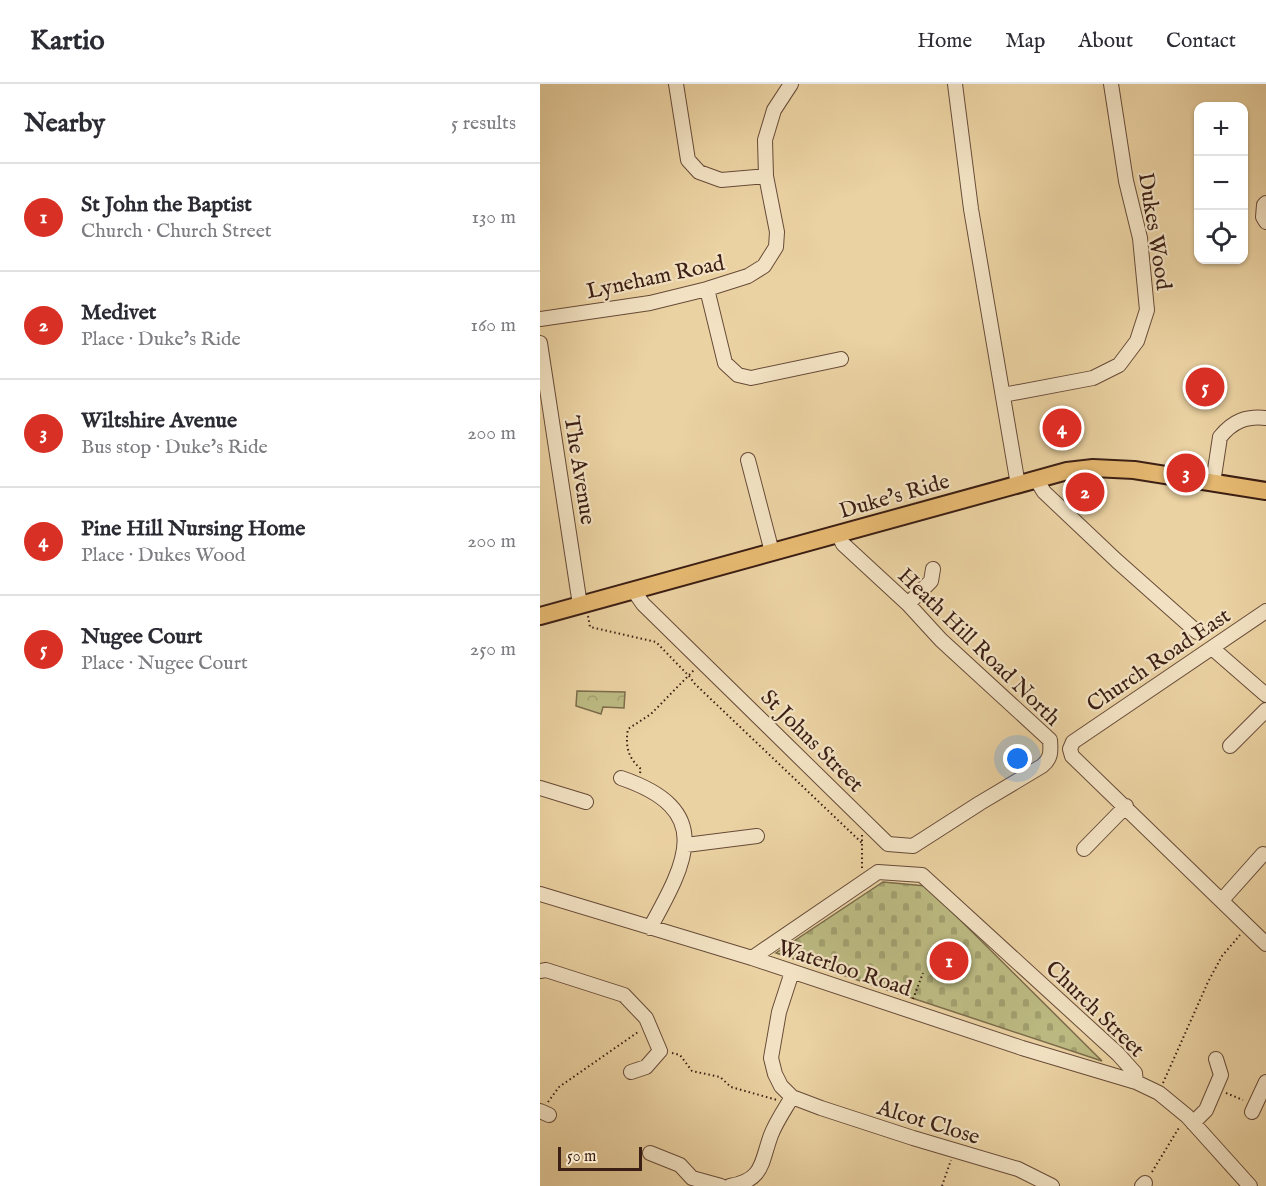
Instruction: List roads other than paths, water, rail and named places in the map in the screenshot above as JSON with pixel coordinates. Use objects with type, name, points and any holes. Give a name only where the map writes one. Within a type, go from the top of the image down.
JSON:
[{"type":"main road","name":"Duke's Ride","points":[[540,616],[1036,479],[1080,469],[1110,468],[1266,491]]},
{"type":"street","points":[[676,84],[688,160],[699,172],[722,180],[766,176]]},
{"type":"street","name":"Lyneham Road","points":[[540,319],[650,303],[748,276],[764,266],[776,247],[777,232],[766,176],[765,140],[774,110],[791,84]]},
{"type":"street","points":[[955,84],[971,209],[1018,484]]},
{"type":"street","name":"Dukes Wood","points":[[1003,394],[1093,378],[1119,365],[1137,341],[1147,310],[1141,248],[1126,182],[1111,84]]},
{"type":"street","points":[[1266,203],[1263,218],[1266,222]]},
{"type":"street","points":[[707,289],[725,363],[738,375],[752,378],[841,359]]},
{"type":"street","name":"The Avenue","points":[[540,346],[583,604]]},
{"type":"street","points":[[1213,483],[1220,436],[1242,418],[1266,418]]},
{"type":"street","points":[[748,460],[772,552]]},
{"type":"street","points":[[1036,479],[1044,492],[1197,632]]},
{"type":"street","name":"Heath Hill Road North","points":[[838,534],[843,544],[1050,740],[1049,760],[980,802]]},
{"type":"street","points":[[908,604],[931,581],[933,569]]},
{"type":"street","name":"St Johns Street","points":[[634,591],[643,604],[888,844],[913,846],[980,802]]},
{"type":"street","name":"Church Road East","points":[[1126,806],[1072,756],[1070,749],[1073,742],[1266,611]]},
{"type":"street","points":[[1212,648],[1266,695]]},
{"type":"street","points":[[1230,746],[1266,710]]},
{"type":"street","points":[[621,778],[654,792],[672,807],[683,825],[686,844],[669,893],[650,928]]},
{"type":"street","points":[[540,788],[586,802]]},
{"type":"street","points":[[1084,849],[1126,806],[1266,944]]},
{"type":"street","points":[[686,844],[757,836]]},
{"type":"street","points":[[1222,900],[1263,854]]},
{"type":"street","name":"Church Street","points":[[752,958],[878,872],[922,875],[1118,1054],[1135,1073],[1136,1082],[1159,1093],[1190,1120],[1250,1186]]},
{"type":"street","name":"Waterloo Road","points":[[540,894],[752,958],[1022,1048],[1136,1082]]},
{"type":"street","points":[[540,971],[546,970],[624,995],[646,1018],[660,1051],[646,1067],[631,1072]]},
{"type":"street","points":[[730,1186],[745,1183],[763,1166],[772,1134],[790,1100],[775,1074],[771,1058],[779,1012],[792,972]]},
{"type":"street","points":[[1190,1120],[1206,1110],[1221,1075],[1216,1059]]},
{"type":"street","points":[[1253,1109],[1266,1082]]},
{"type":"street","name":"Alcot Close","points":[[790,1100],[1018,1169],[1052,1186]]},
{"type":"street","points":[[650,1154],[680,1165],[692,1178],[721,1186]]},
{"type":"place","name":"Nugee Court","points":[[1205,387]]},
{"type":"place","name":"Pine Hill Nursing Home","points":[[1062,428]]},
{"type":"place","name":"Wiltshire Avenue","points":[[1186,473]]},
{"type":"place","name":"Medivet","points":[[1085,492]]},
{"type":"place","name":"St John the Baptist","points":[[949,961]]}]
